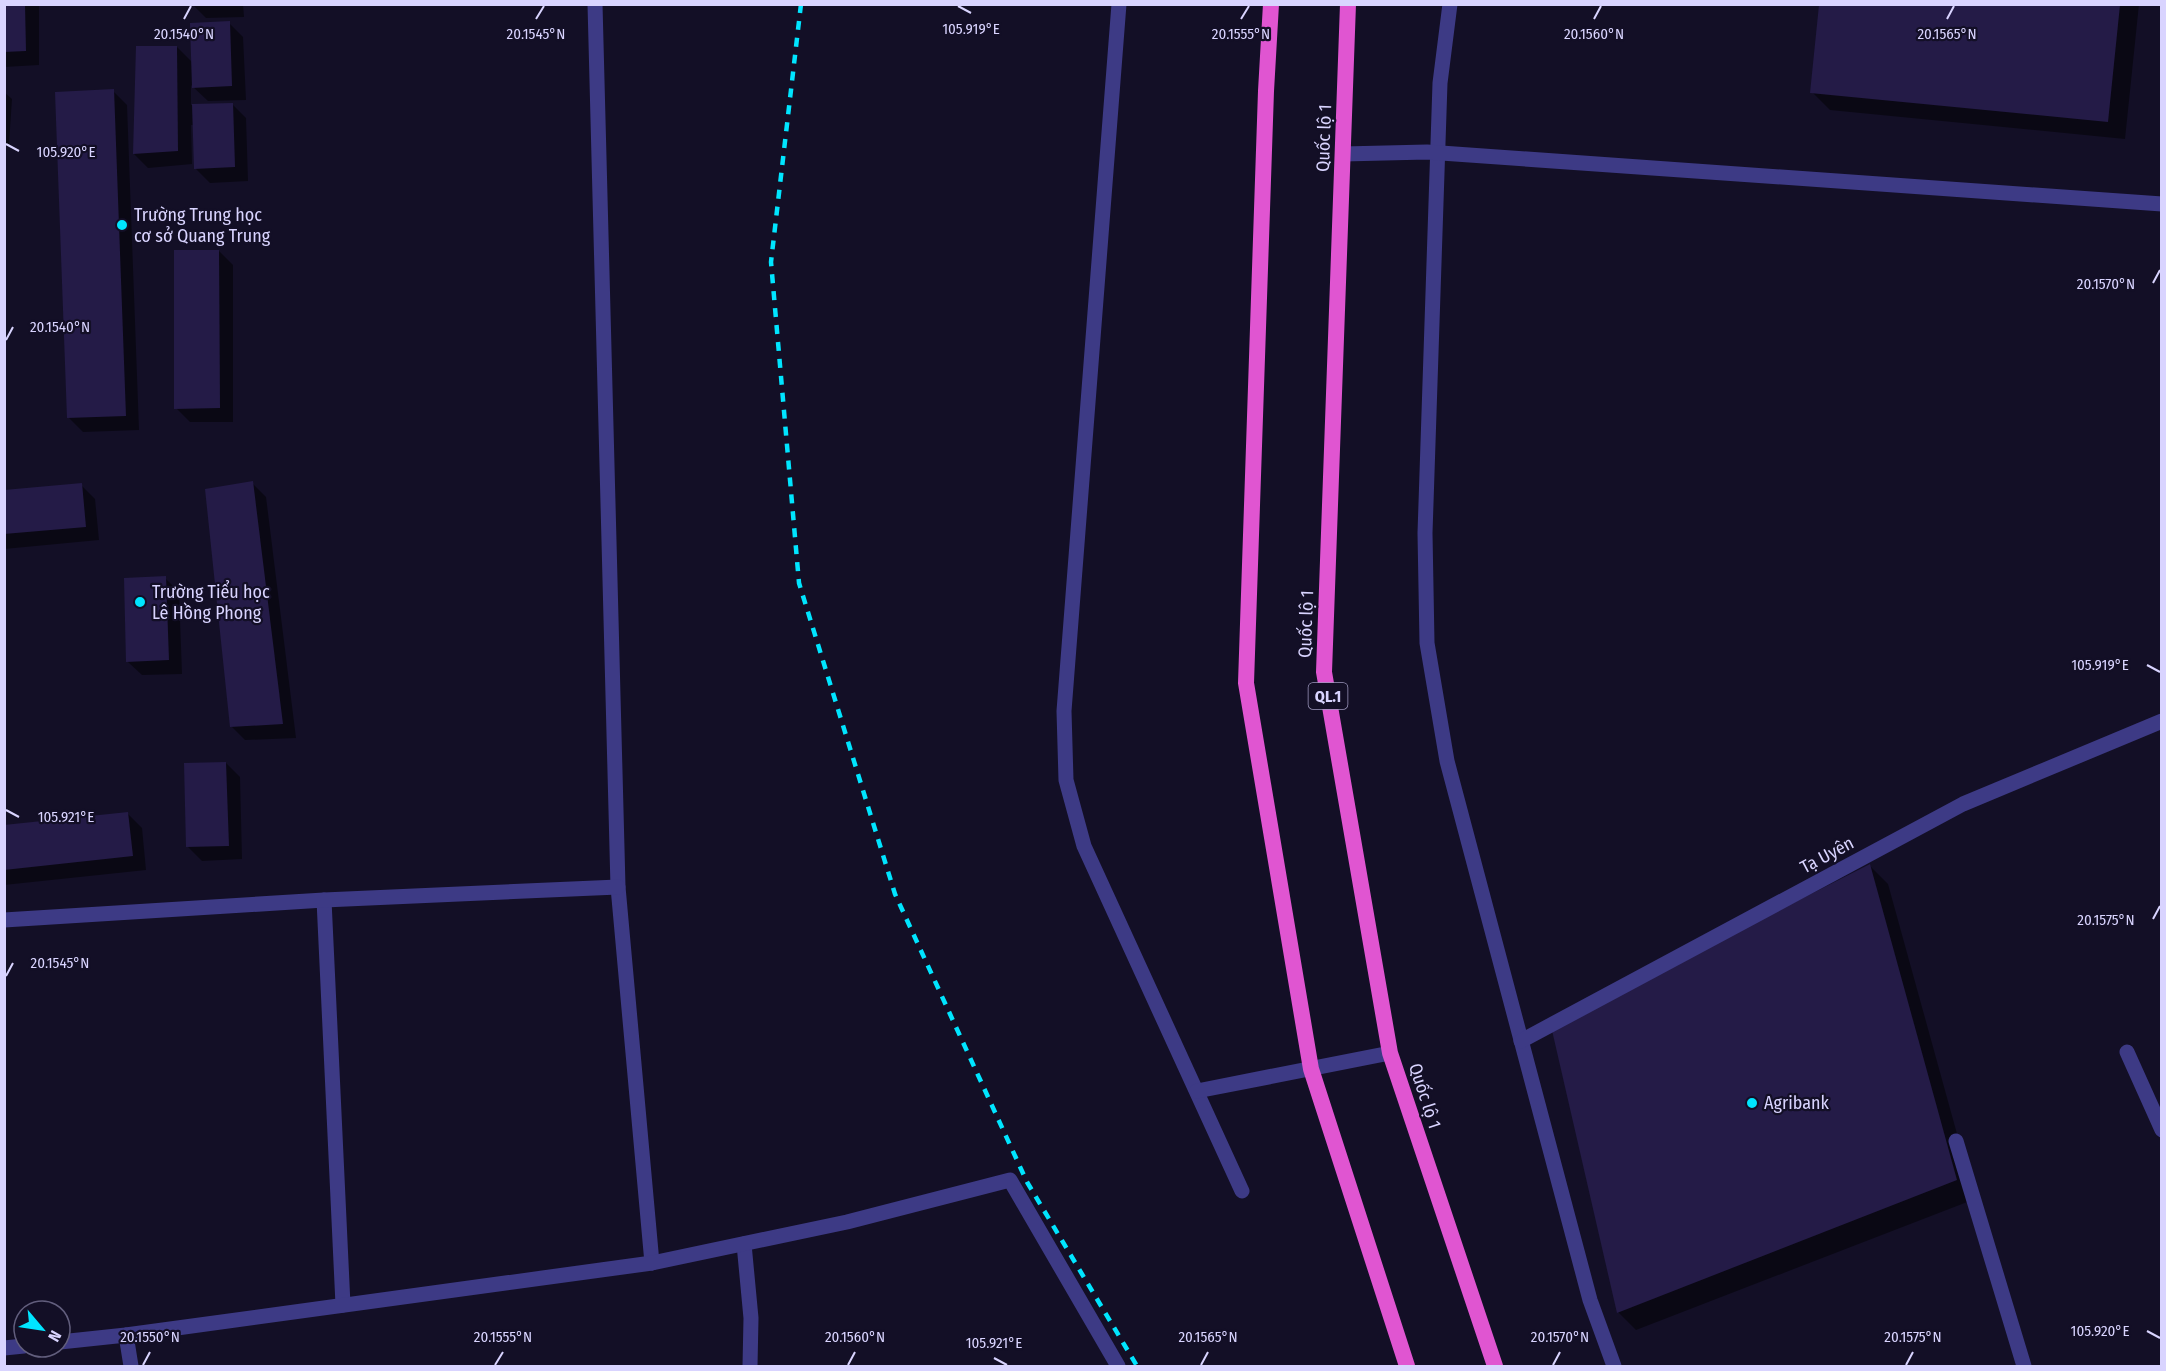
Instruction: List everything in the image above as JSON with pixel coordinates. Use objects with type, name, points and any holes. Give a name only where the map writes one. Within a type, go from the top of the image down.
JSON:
[{"type":"highway","points":[[1272,4],[1265,103],[1246,683],[1311,1069],[1407,1366]]},
{"type":"highway","name":"Quốc lộ 1","points":[[1348,4],[1324,672],[1390,1053],[1495,1366]]},
{"type":"street","points":[[595,4],[618,887],[652,1263]]},
{"type":"street","points":[[1119,4],[1064,711],[1066,780],[1084,846],[1242,1191]]},
{"type":"street","points":[[1450,4],[1440,83],[1425,533],[1427,643],[1447,761],[1590,1300],[1614,1366]]},
{"type":"street","points":[[1343,154],[1438,153],[2162,204]]},
{"type":"street","name":"Tạ Uyên","points":[[1521,1041],[1963,804],[2162,721]]},
{"type":"street","points":[[4,920],[324,900],[618,887]]},
{"type":"street","points":[[324,900],[343,1305]]},
{"type":"street","points":[[2127,1052],[2162,1130]]},
{"type":"street","points":[[1197,1091],[1390,1053]]},
{"type":"street","points":[[1956,1141],[2025,1366]]},
{"type":"street","points":[[72,1341],[652,1263],[847,1222],[1010,1180],[1118,1366]]},
{"type":"street","points":[[744,1244],[752,1318],[750,1366]]},
{"type":"street","points":[[126,1335],[131,1366]]},
{"type":"building","points":[[4,4],[25,4],[26,51],[4,52]]},
{"type":"building","points":[[1819,5],[2120,5],[2108,122],[1810,93]]},
{"type":"building","points":[[230,21],[232,86],[192,88],[190,23]]},
{"type":"building","points":[[136,46],[177,46],[178,151],[133,154]]},
{"type":"building","name":"Trường Trung học cơ sở Quang Trung","points":[[114,89],[126,416],[67,418],[55,92]]},
{"type":"building","points":[[233,103],[235,167],[194,169],[192,104]]},
{"type":"building","points":[[174,250],[219,250],[220,408],[174,409]]},
{"type":"building","points":[[253,481],[283,724],[230,727],[205,489]]},
{"type":"building","points":[[82,483],[86,527],[4,534],[4,490]]},
{"type":"building","points":[[166,576],[169,660],[126,662],[124,578]]},
{"type":"building","points":[[226,762],[229,846],[186,847],[184,763]]},
{"type":"building","points":[[128,812],[133,856],[4,870],[4,825]]},
{"type":"building","name":"Agribank","points":[[1870,864],[1957,1180],[1617,1313],[1551,1026]]},
{"type":"railway","points":[[801,4],[771,262],[799,583],[895,894],[1027,1182],[1137,1366]]},
{"type":"place","name":"Trường Trung học cơ sở Quang Trung","points":[[122,225]]},
{"type":"place","name":"Trường Tiểu học Lê Hồng Phong","points":[[140,602]]},
{"type":"place","name":"Agribank","points":[[1752,1103]]}]
